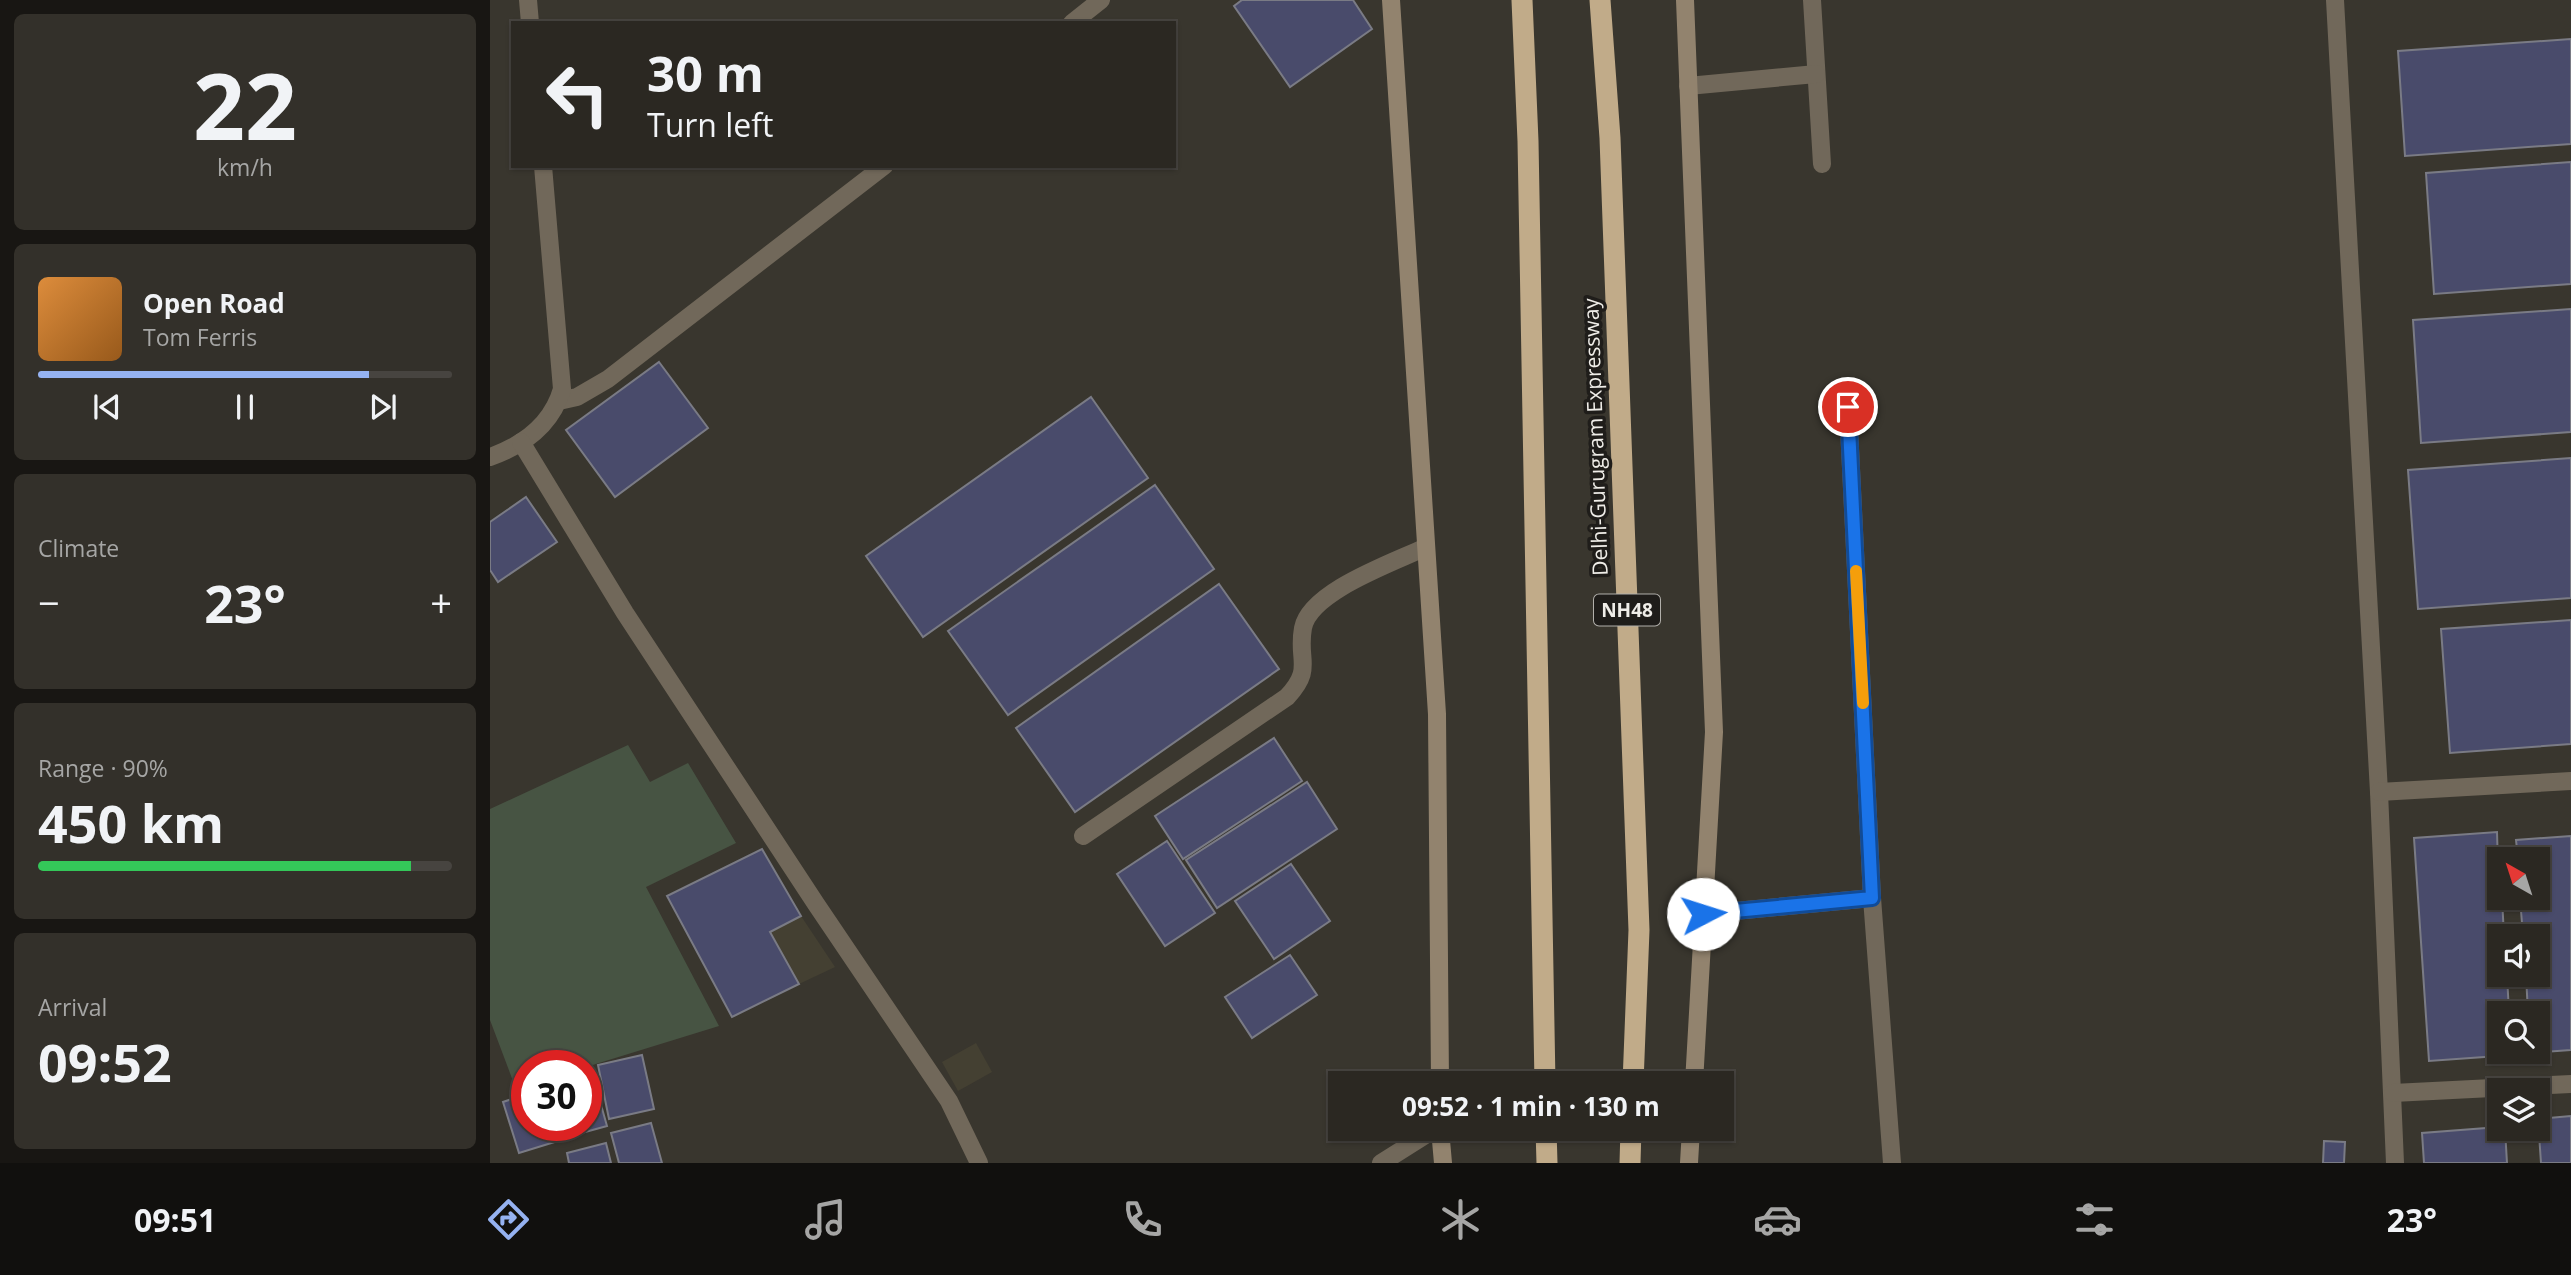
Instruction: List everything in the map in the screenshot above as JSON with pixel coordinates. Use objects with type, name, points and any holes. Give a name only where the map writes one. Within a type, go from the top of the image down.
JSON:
[{"type":"highway","points":[[1522,0],[1528,141],[1545,1071]]},
{"type":"highway","name":"Delhi-Gurugram Expressway","points":[[1600,0],[1610,138],[1639,930],[1633,1071]]},
{"type":"highway","points":[[1546,1141],[1547,1163]]},
{"type":"highway","points":[[1630,1163],[1631,1141]]},
{"type":"main road","points":[[1391,0],[1437,714],[1440,1071]]},
{"type":"main road","points":[[1685,0],[1714,732],[1695,1071]]},
{"type":"main road","points":[[1441,1141],[1443,1163]]},
{"type":"main road","points":[[1689,1163],[1690,1141]]},
{"type":"street","points":[[528,0],[530,21]]},
{"type":"street","points":[[1075,21],[1101,0]]},
{"type":"street","points":[[1812,0],[1822,164]]},
{"type":"street","points":[[2335,0],[2379,792],[2395,1163]]},
{"type":"street","points":[[1688,86],[1815,74]]},
{"type":"street","points":[[490,457],[521,442],[538,430],[552,414],[562,388],[543,168]]},
{"type":"street","points":[[559,401],[577,397],[608,379],[881,168]]},
{"type":"street","points":[[1848,407],[1872,898],[1892,1163]]},
{"type":"street","points":[[521,442],[625,613],[949,1101],[979,1163]]},
{"type":"street","points":[[1083,836],[1287,697],[1300,683],[1304,673],[1303,629],[1306,617],[1316,606],[1336,590],[1426,547]]},
{"type":"street","points":[[2379,792],[2571,781]]},
{"type":"street","points":[[1703,914],[1872,898]]},
{"type":"street","points":[[2393,1093],[2571,1084]]},
{"type":"street","points":[[1381,1163],[1415,1141]]},
{"type":"shaded area","points":[[801,916],[835,967],[799,984],[770,932]]},
{"type":"shaded area","points":[[976,1043],[992,1072],[958,1091],[942,1062]]},
{"type":"green space","points":[[628,745],[650,782],[688,763],[736,843],[646,887],[719,1026],[602,1062],[602,1050],[511,1050],[511,1076],[490,1020],[490,809]]},
{"type":"building","points":[[1242,0],[1353,0],[1372,29],[1290,87],[1234,6]]},
{"type":"building","points":[[2571,39],[2571,144],[2405,156],[2398,51]]},
{"type":"building","points":[[2571,162],[2571,284],[2434,294],[2426,173]]},
{"type":"building","points":[[2571,309],[2571,432],[2421,443],[2413,320]]},
{"type":"building","points":[[659,362],[708,428],[615,497],[566,430]]},
{"type":"building","points":[[1091,397],[1148,478],[923,637],[866,556]]},
{"type":"building","points":[[2571,458],[2571,598],[2418,609],[2408,470]]},
{"type":"building","points":[[1155,485],[1214,569],[1008,715],[948,631]]},
{"type":"building","points":[[526,497],[557,542],[498,582],[490,570],[490,522]]},
{"type":"building","points":[[1219,584],[1279,669],[1075,812],[1016,728]]},
{"type":"building","points":[[2571,620],[2571,744],[2450,753],[2441,629]]},
{"type":"building","points":[[1274,738],[1302,781],[1183,859],[1155,816]]},
{"type":"building","points":[[1307,782],[1337,829],[1217,908],[1186,860]]},
{"type":"building","points":[[2497,832],[2497,847],[2487,847],[2487,910],[2503,910],[2503,924],[2487,924],[2487,987],[2508,987],[2508,1001],[2487,1001],[2487,1057],[2429,1061],[2414,838]]},
{"type":"building","points":[[2571,836],[2571,1050],[2550,1052],[2550,1001],[2527,1001],[2527,987],[2550,987],[2550,924],[2522,924],[2521,910],[2550,910],[2550,847],[2517,847],[2516,840]]},
{"type":"building","points":[[1167,841],[1215,913],[1165,946],[1117,874]]},
{"type":"building","points":[[762,849],[801,916],[770,932],[799,984],[732,1017],[667,896]]},
{"type":"building","points":[[1291,864],[1330,921],[1274,959],[1235,901]]},
{"type":"building","points":[[1290,955],[1317,995],[1252,1038],[1225,997]]},
{"type":"building","points":[[642,1055],[654,1109],[609,1119],[602,1085],[602,1064]]},
{"type":"building","points":[[511,1099],[511,1128],[503,1102]]},
{"type":"building","points":[[602,1108],[607,1126],[602,1127]]},
{"type":"building","points":[[2571,1116],[2571,1163],[2541,1163],[2540,1141],[2550,1141],[2550,1118]]},
{"type":"building","points":[[651,1123],[662,1163],[619,1163],[611,1133]]},
{"type":"building","points":[[2487,1128],[2487,1141],[2506,1141],[2507,1163],[2424,1163],[2422,1133]]},
{"type":"building","points":[[515,1141],[558,1141],[519,1153]]},
{"type":"building","points":[[2324,1141],[2345,1142],[2344,1163],[2323,1163]]},
{"type":"building","points":[[606,1143],[611,1163],[569,1163],[567,1153]]},
{"type":"slow traffic","points":[[1856,571],[1863,703]]},
{"type":"route","points":[[1703,914],[1872,898],[1848,407]]}]
